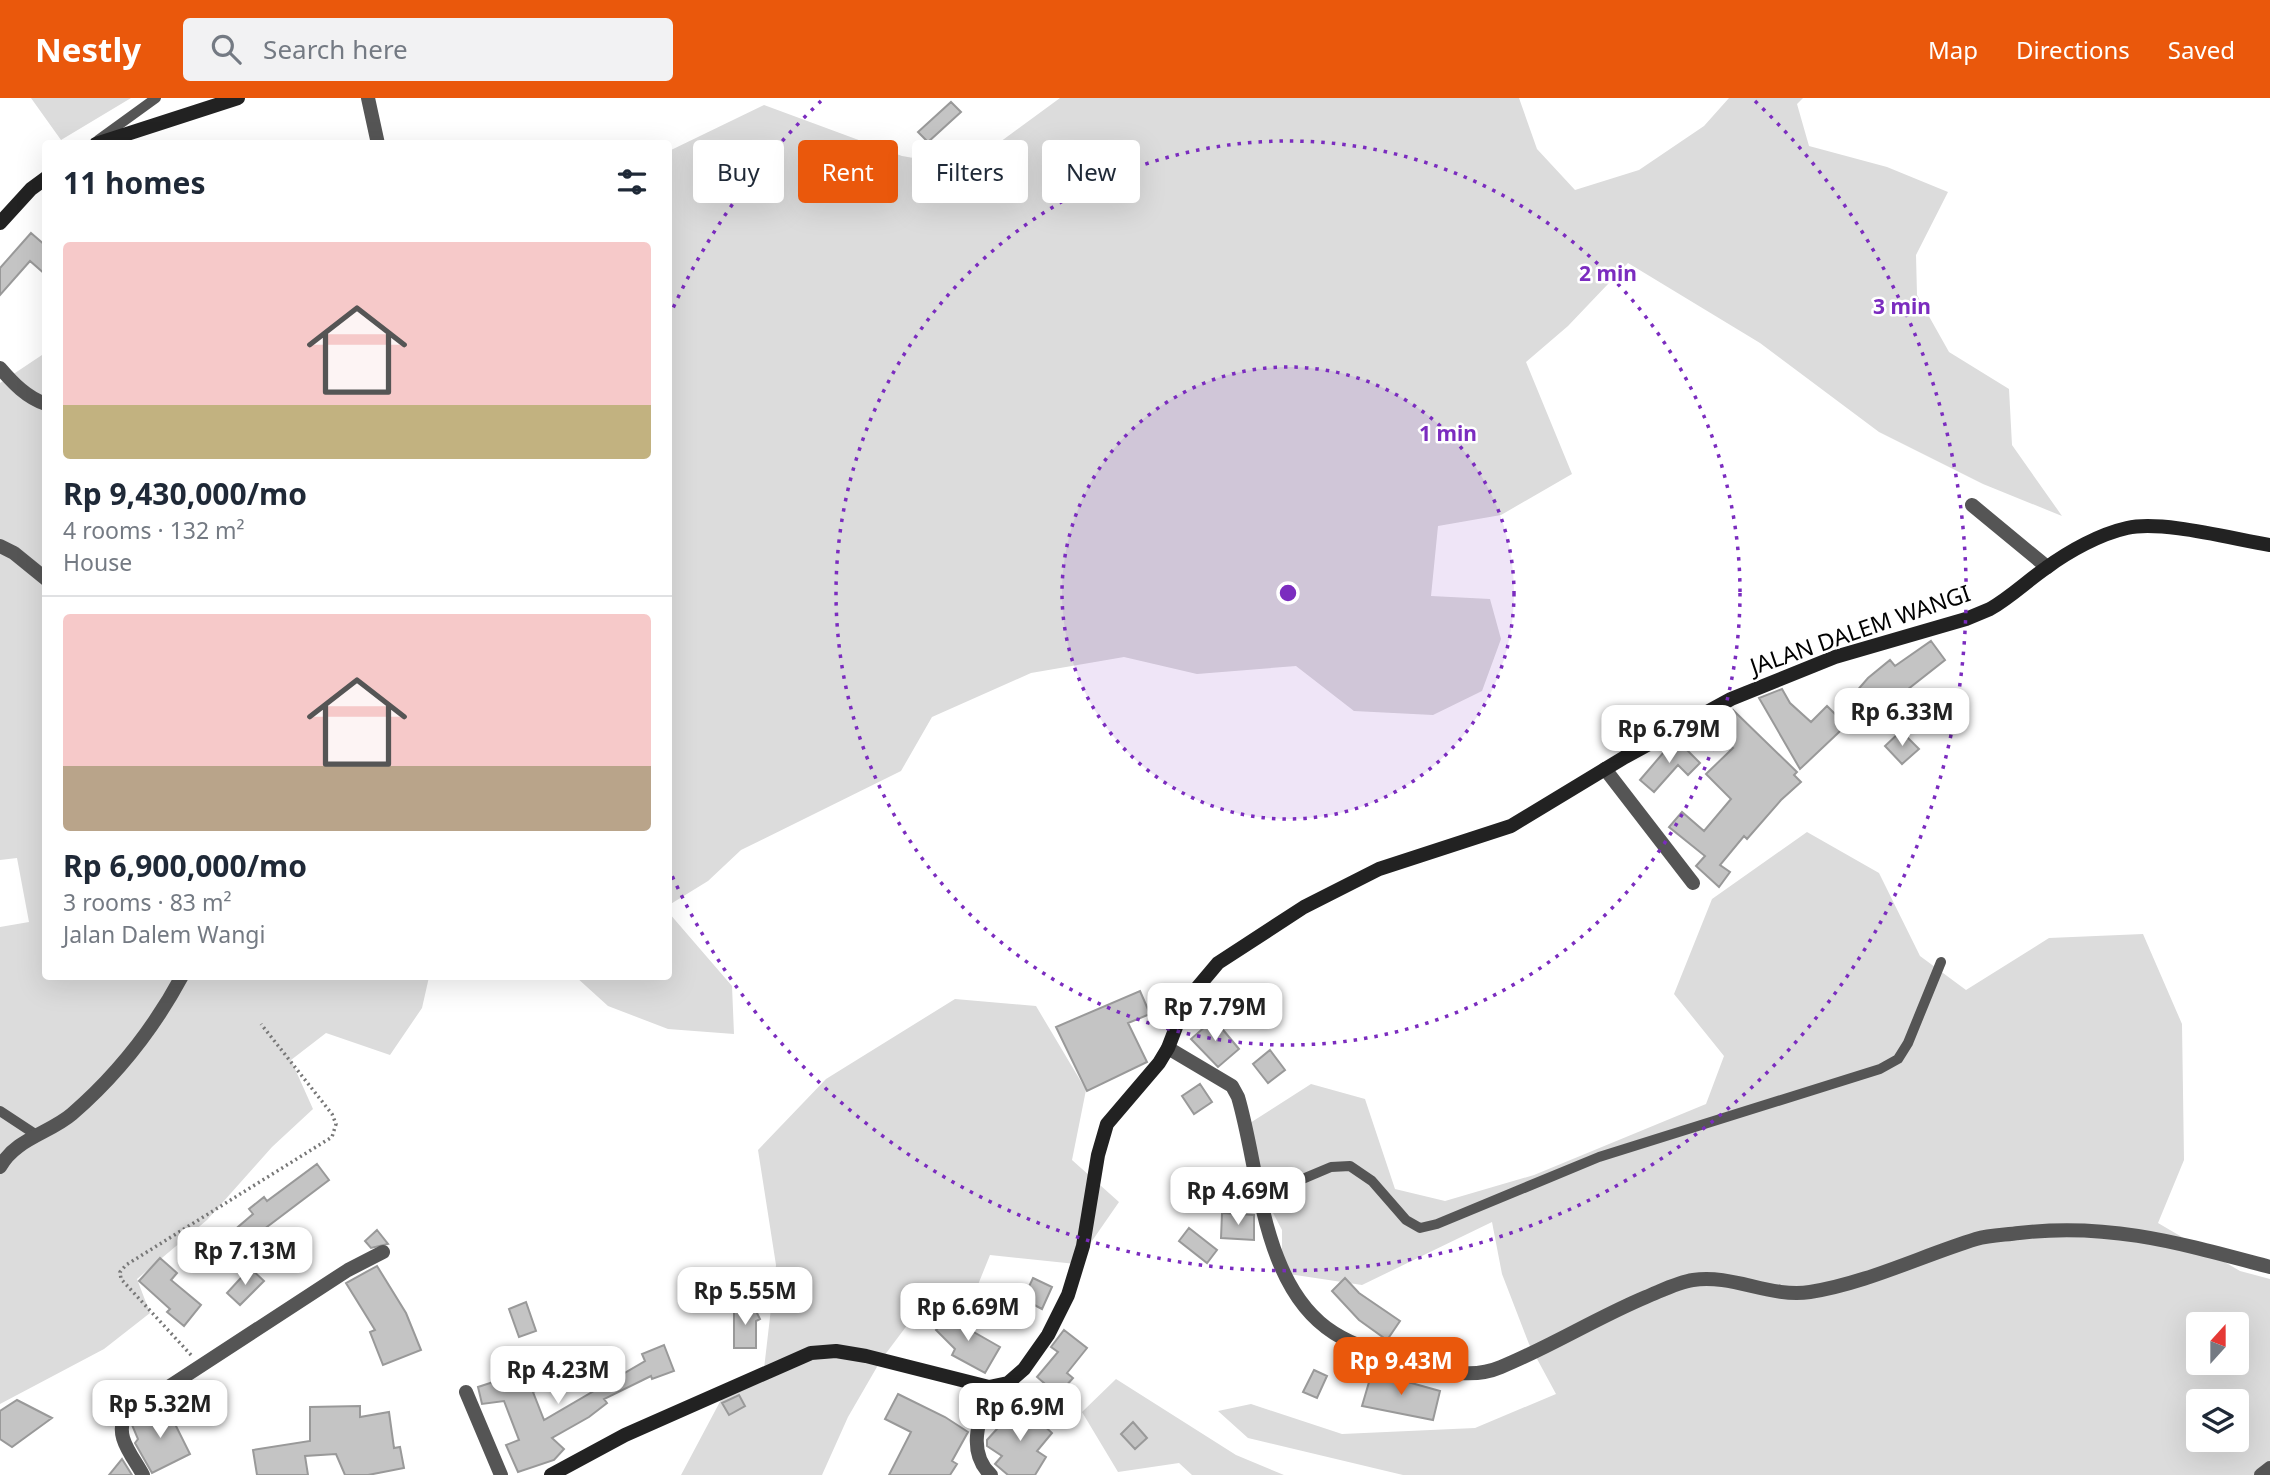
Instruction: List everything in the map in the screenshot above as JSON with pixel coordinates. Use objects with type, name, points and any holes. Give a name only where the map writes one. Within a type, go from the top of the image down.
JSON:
[{"type":"street","points":[[107,140],[238,98]]},
{"type":"street","points":[[368,98],[377,140]]},
{"type":"street","points":[[0,223],[42,182]]},
{"type":"street","points":[[0,368],[13,384],[42,403]]},
{"type":"street","points":[[1972,505],[2047,567]]},
{"type":"street","name":"JALAN DALEM WANGI","points":[[989,1387],[1008,1383],[1024,1369],[1048,1335],[1068,1295],[1083,1246],[1097,1155],[1107,1125],[1168,1048],[1186,1001],[1199,981],[1218,963],[1304,907],[1379,869],[1511,826],[1605,769],[1731,699],[1786,675],[1990,609],[2011,597],[2047,567],[2099,537],[2129,527],[2154,527],[2270,545]]},
{"type":"street","points":[[0,546],[14,553],[42,576]]},
{"type":"street","points":[[1605,769],[1693,883]]},
{"type":"street","points":[[0,1167],[18,1145],[70,1116],[104,1084],[154,1025],[180,980]]},
{"type":"street","points":[[1168,1048],[1232,1086],[1245,1121],[1261,1197],[1279,1262],[1308,1310],[1332,1332],[1361,1347],[1445,1371],[1473,1375],[1499,1368],[1617,1309],[1693,1280],[1729,1280],[1774,1292],[1807,1292],[1846,1284],[1979,1238],[2057,1229],[2155,1237],[2270,1267]]},
{"type":"street","points":[[143,1475],[120,1432],[120,1423],[127,1414],[348,1270],[383,1252]]},
{"type":"street","points":[[551,1475],[625,1436],[811,1353],[836,1351],[989,1387],[975,1448],[984,1468],[991,1475]]},
{"type":"street","points":[[466,1392],[501,1475]]},
{"type":"street","points":[[2261,1475],[2270,1468]]},
{"type":"lane","points":[[99,140],[156,98]]},
{"type":"lane","points":[[1261,1197],[1331,1167],[1350,1166],[1372,1181],[1406,1220],[1420,1228],[1437,1224],[1600,1157],[1880,1069],[1898,1059],[1908,1043],[1941,962]]},
{"type":"lane","points":[[0,1111],[38,1136]]},
{"type":"path","points":[[202,1366],[121,1279],[120,1272],[126,1265],[332,1137],[336,1124],[332,1114],[261,1024]]},
{"type":"shaded area","points":[[31,98],[131,98],[61,140]]},
{"type":"shaded area","points":[[1060,98],[1519,98],[1537,149],[1575,190],[1639,170],[1704,126],[1729,98],[1803,98],[1797,104],[1809,146],[1887,167],[1948,192],[1916,255],[1917,295],[1949,352],[2009,389],[2012,445],[2062,516],[1983,484],[1879,432],[1760,343],[1628,263],[1568,326],[1526,362],[1572,474],[1501,515],[1438,526],[1431,596],[1490,599],[1501,639],[1482,691],[1433,715],[1354,711],[1296,666],[1197,674],[1124,657],[1031,673],[932,717],[901,771],[741,850],[708,881],[672,903],[672,150],[764,105],[859,140],[798,140],[798,203],[898,203],[898,155],[912,158],[912,203],[1028,203],[1028,140],[1003,140]]},
{"type":"shaded area","points":[[42,355],[42,980],[428,980],[422,1008],[390,1055],[326,1033],[291,1060],[313,1109],[272,1147],[207,1220],[137,1279],[150,1313],[104,1349],[0,1404],[0,927],[29,922],[17,858],[0,860],[0,383]]},
{"type":"shaded area","points":[[1807,832],[1879,873],[1920,956],[1966,990],[2049,938],[2143,934],[2182,1024],[2184,1160],[2158,1223],[2240,1271],[2270,1279],[2270,1475],[1403,1475],[1248,1438],[1218,1411],[1251,1404],[1342,1434],[1475,1428],[1556,1394],[1529,1344],[1502,1274],[1492,1222],[1362,1285],[1282,1273],[1282,1230],[1255,1179],[1250,1123],[1311,1084],[1365,1099],[1395,1189],[1445,1201],[1534,1175],[1706,1104],[1724,1056],[1674,994],[1712,899]]},
{"type":"shaded area","points":[[672,916],[732,986],[734,1034],[668,1029],[608,1006],[579,980],[672,980]]},
{"type":"shaded area","points":[[955,999],[1036,1006],[1086,1090],[1072,1160],[1119,1202],[1076,1264],[990,1255],[971,1302],[911,1320],[881,1360],[848,1417],[822,1475],[681,1475],[723,1396],[764,1369],[776,1265],[758,1150],[826,1079]]},
{"type":"shaded area","points":[[1116,1379],[1236,1455],[1284,1475],[1192,1475],[1179,1463],[1118,1472],[1082,1412]]},
{"type":"building","points":[[951,102],[961,112],[930,140],[926,140],[918,132]]},
{"type":"building","points":[[31,233],[42,243],[42,272],[30,261],[0,295],[0,268]]},
{"type":"building","points":[[1931,641],[1945,660],[1889,704],[1884,698],[1861,723],[1855,717],[1800,769],[1759,698],[1782,689],[1790,703],[1811,722],[1827,706],[1836,715],[1868,678],[1890,660],[1895,666]]},
{"type":"building","points":[[1733,710],[1797,772],[1794,775],[1801,782],[1781,800],[1747,839],[1744,836],[1720,865],[1730,872],[1719,887],[1696,866],[1705,856],[1669,827],[1682,812],[1704,831],[1731,799],[1706,774],[1733,748],[1713,730]]},
{"type":"building","points":[[1901,731],[1919,749],[1902,764],[1885,746]]},
{"type":"building","points":[[1677,740],[1700,763],[1688,775],[1678,765],[1654,792],[1640,780],[1664,752],[1661,748]]},
{"type":"building","points":[[1140,991],[1150,1014],[1128,1023],[1147,1062],[1087,1091],[1056,1027]]},
{"type":"building","points":[[1214,1019],[1239,1049],[1218,1067],[1191,1039]]},
{"type":"building","points":[[1270,1050],[1285,1070],[1268,1083],[1253,1064]]},
{"type":"building","points":[[1200,1084],[1212,1102],[1194,1114],[1182,1096]]},
{"type":"building","points":[[317,1164],[329,1180],[234,1252],[224,1239],[253,1214],[249,1209],[264,1197],[267,1201]]},
{"type":"building","points":[[1222,1213],[1254,1215],[1254,1240],[1221,1238]]},
{"type":"building","points":[[1189,1228],[1217,1250],[1207,1263],[1179,1241]]},
{"type":"building","points":[[377,1230],[388,1244],[371,1248],[365,1241]]},
{"type":"building","points":[[160,1258],[177,1273],[171,1280],[201,1305],[184,1326],[167,1312],[170,1309],[139,1281]]},
{"type":"building","points":[[377,1266],[406,1313],[421,1350],[383,1365],[370,1332],[375,1330],[346,1283]]},
{"type":"building","points":[[250,1268],[264,1281],[240,1305],[227,1293]]},
{"type":"building","points":[[1033,1278],[1052,1287],[1042,1309],[1023,1299]]},
{"type":"building","points":[[1345,1278],[1359,1293],[1400,1321],[1387,1340],[1359,1320],[1332,1291]]},
{"type":"building","points":[[526,1302],[536,1331],[519,1337],[509,1309]]},
{"type":"building","points":[[752,1303],[760,1319],[756,1321],[756,1348],[734,1348],[734,1311]]},
{"type":"building","points":[[955,1311],[969,1323],[965,1327],[1000,1347],[985,1373],[952,1355],[955,1349],[936,1330]]},
{"type":"building","points":[[1064,1330],[1087,1348],[1067,1373],[1073,1378],[1058,1395],[1037,1377],[1058,1352],[1051,1347]]},
{"type":"building","points":[[664,1345],[674,1371],[652,1379],[651,1376],[604,1399],[607,1403],[589,1417],[552,1438],[564,1449],[554,1460],[518,1472],[506,1445],[519,1440],[504,1401],[482,1404],[478,1387],[551,1363],[558,1381],[533,1392],[544,1420],[645,1361],[642,1354]]},
{"type":"building","points":[[1314,1370],[1327,1376],[1317,1398],[1303,1392]]},
{"type":"building","points":[[1372,1372],[1440,1391],[1433,1420],[1362,1406]]},
{"type":"building","points":[[202,1383],[220,1401],[205,1416],[187,1398]]},
{"type":"building","points":[[898,1394],[945,1417],[968,1432],[952,1461],[957,1464],[950,1475],[889,1475],[911,1432],[885,1419]]},
{"type":"building","points":[[739,1395],[745,1406],[729,1415],[722,1403]]},
{"type":"building","points":[[17,1400],[52,1418],[12,1447],[0,1439],[0,1411]]},
{"type":"building","points":[[165,1404],[190,1454],[152,1473],[135,1443],[138,1439],[132,1425]]},
{"type":"building","points":[[1022,1405],[1052,1433],[1037,1451],[1046,1457],[1035,1475],[1008,1475],[995,1464],[1002,1456],[987,1446],[987,1440],[1014,1410],[1018,1413]]},
{"type":"building","points":[[360,1406],[360,1417],[389,1412],[394,1448],[400,1447],[404,1468],[368,1475],[345,1475],[336,1454],[305,1456],[308,1475],[257,1475],[253,1450],[310,1441],[310,1407]]},
{"type":"building","points":[[1133,1422],[1147,1438],[1135,1449],[1121,1434]]},
{"type":"building","points":[[122,1459],[132,1475],[109,1475]]}]
